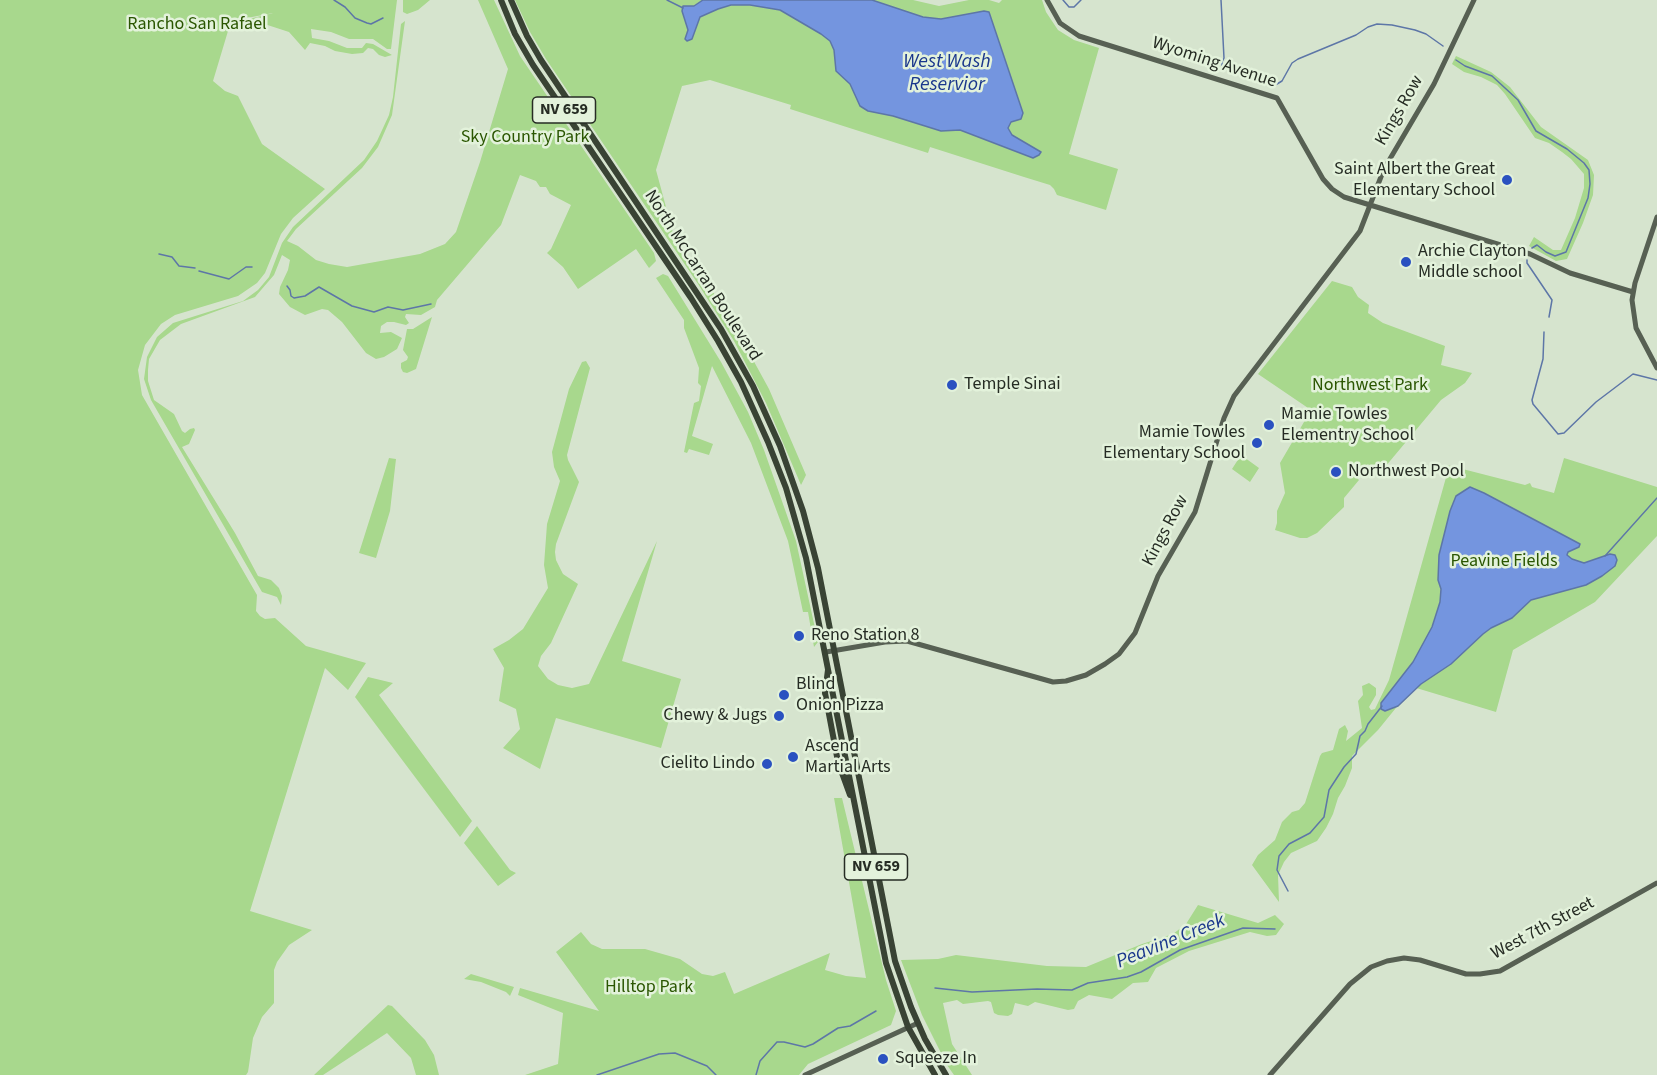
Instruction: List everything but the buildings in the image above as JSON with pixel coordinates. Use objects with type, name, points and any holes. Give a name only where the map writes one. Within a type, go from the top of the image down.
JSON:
[{"type":"main road","name":"North McCarran Boulevard","points":[[501,0],[515,34],[533,64],[718,341],[745,391],[768,442],[786,488],[802,542],[828,667],[825,688],[837,753],[857,813],[880,939],[908,1027]]},
{"type":"main road","name":"North McCarran Boulevard","points":[[511,0],[541,60],[715,319],[744,368],[776,438],[792,478],[821,580],[888,934],[902,985],[918,1023],[946,1075]]},
{"type":"main road","name":"Kings Row","points":[[825,652],[885,642],[907,641],[1053,682],[1086,675],[1114,658],[1136,633],[1158,576],[1195,512],[1224,418],[1237,391],[1357,236],[1384,169],[1434,84],[1474,0]]},
{"type":"main road","name":"Wyoming Avenue","points":[[1048,2],[1060,23],[1079,36],[1277,98],[1327,184],[1342,196],[1530,254],[1570,273],[1633,292]]},
{"type":"main road","points":[[1657,217],[1633,292],[1632,310],[1634,322],[1657,368]]},
{"type":"main road","points":[[768,442],[776,438]]},
{"type":"main road","name":"West 7th Street","points":[[1270,1075],[1346,988],[1371,967],[1404,958],[1420,960],[1466,974],[1500,971],[1657,883]]},
{"type":"main road","points":[[805,1075],[918,1023]]},
{"type":"main road","name":"NV 659","points":[[908,1027],[934,1075]]},
{"type":"green space","name":"Rancho San Rafael","points":[[0,0],[397,0],[391,49],[387,49],[373,39],[349,39],[331,32],[311,29],[312,38],[347,48],[362,48],[366,43],[373,44],[392,55],[385,57],[368,48],[363,53],[352,54],[310,43],[305,50],[289,32],[249,19],[273,13],[231,21],[213,81],[225,91],[238,96],[262,144],[325,189],[293,218],[281,234],[265,273],[257,283],[238,296],[175,315],[161,324],[145,345],[138,370],[142,395],[257,595],[256,611],[265,619],[275,618],[306,646],[366,663],[348,690],[325,668],[250,911],[312,930],[289,945],[277,962],[274,970],[274,1003],[262,1017],[253,1038],[246,1075],[0,1075]]},
{"type":"green space","points":[[403,0],[430,0],[418,10],[407,14],[403,12]]},
{"type":"green space","name":"Sky Country Park","points":[[478,0],[494,0],[520,56],[654,253],[656,261],[649,268],[636,249],[578,289],[563,267],[547,253],[571,205],[550,194],[546,187],[540,187],[536,181],[520,175],[501,225],[437,300],[435,307],[421,315],[406,314],[405,317],[409,323],[406,325],[387,322],[381,326],[380,333],[391,332],[402,338],[397,349],[384,357],[376,359],[366,353],[342,322],[328,310],[322,309],[305,315],[290,307],[279,294],[290,260],[282,255],[274,275],[255,297],[181,324],[160,340],[149,359],[148,381],[154,400],[174,414],[182,431],[185,433],[194,428],[189,444],[182,447],[235,533],[258,576],[271,580],[279,588],[282,596],[281,605],[277,597],[262,592],[151,400],[144,379],[147,357],[157,337],[173,323],[243,301],[258,290],[269,277],[282,243],[293,227],[364,160],[377,141],[389,115],[401,24],[405,21],[392,115],[378,147],[362,168],[296,229],[287,241],[298,246],[316,260],[347,267],[420,254],[445,244],[456,232],[508,69]]},
{"type":"green space","points":[[515,0],[913,0],[939,6],[969,0],[989,0],[999,3],[1002,0],[1042,0],[1046,12],[1058,30],[1074,40],[1099,48],[1069,154],[1118,169],[1106,210],[1057,195],[1050,185],[930,147],[928,153],[790,109],[791,105],[710,80],[682,86],[656,170],[673,233],[728,314],[769,389],[806,475],[801,485],[766,403],[734,341],[546,59]]},
{"type":"green space","points":[[1456,56],[1491,72],[1510,87],[1541,127],[1588,160],[1594,175],[1593,195],[1567,259],[1556,261],[1529,246],[1534,237],[1553,250],[1561,250],[1575,218],[1584,188],[1584,174],[1562,152],[1549,143],[1535,138],[1497,85],[1464,72],[1452,64]]},
{"type":"green space","points":[[663,274],[668,276],[721,362],[748,412],[764,450],[796,541],[818,642],[814,647],[808,612],[803,612],[788,541],[751,443],[712,366],[692,436],[713,444],[709,455],[689,449],[687,453],[684,452],[694,403],[699,401],[701,386],[698,383],[699,368],[684,328],[684,320],[656,278]]},
{"type":"green space","name":"Northwest Park","points":[[1332,281],[1352,287],[1358,297],[1369,305],[1368,313],[1383,323],[1445,346],[1441,365],[1472,373],[1465,383],[1441,400],[1380,473],[1377,474],[1368,464],[1350,475],[1359,480],[1344,498],[1344,507],[1317,533],[1307,538],[1300,538],[1275,530],[1277,511],[1285,493],[1280,463],[1311,410],[1258,374]]},
{"type":"green space","points":[[432,317],[416,369],[407,373],[403,372],[401,363],[408,357],[403,350],[407,329],[413,329]]},
{"type":"green space","points":[[586,361],[590,368],[567,455],[579,482],[555,552],[563,574],[578,584],[538,666],[548,679],[558,685],[572,688],[589,684],[657,541],[622,661],[681,679],[661,748],[556,718],[540,769],[503,748],[520,729],[516,709],[499,701],[504,668],[493,649],[523,629],[548,588],[544,565],[547,524],[560,481],[554,467],[552,452],[569,389],[582,362]]},
{"type":"green space","points":[[1241,455],[1259,468],[1250,482],[1232,469]]},
{"type":"green space","points":[[389,458],[396,459],[390,511],[376,558],[359,553]]},
{"type":"green space","name":"Peavine Fields","points":[[1564,458],[1657,487],[1657,536],[1595,602],[1513,650],[1496,712],[1413,687],[1378,730],[1352,756],[1352,768],[1345,786],[1326,828],[1317,841],[1291,853],[1284,862],[1278,875],[1279,902],[1252,865],[1258,855],[1275,840],[1282,822],[1305,803],[1320,756],[1322,753],[1333,750],[1339,729],[1345,725],[1348,731],[1346,741],[1362,728],[1358,701],[1363,695],[1362,686],[1369,683],[1376,688],[1376,695],[1369,707],[1371,710],[1375,709],[1389,680],[1447,474],[1447,465],[1525,485],[1530,483],[1532,487],[1554,493]]},
{"type":"green space","points":[[368,677],[393,683],[379,695],[472,821],[460,837],[355,697]]},
{"type":"green space","name":"Hilltop Park","points":[[834,798],[842,798],[886,980],[896,1011],[891,1025],[808,1064],[799,1075],[525,1075],[558,1064],[563,1013],[518,995],[520,988],[599,1011],[556,952],[581,932],[591,944],[602,949],[645,949],[680,959],[702,974],[713,976],[725,972],[734,994],[830,953],[825,970],[846,976],[866,978]]},
{"type":"green space","points":[[477,826],[510,870],[516,873],[498,886],[464,843]]},
{"type":"green space","points":[[1198,905],[1258,923],[1275,915],[1284,924],[1276,935],[1267,936],[1250,932],[1189,951],[1156,968],[1148,982],[1133,983],[1112,999],[1089,995],[1078,1001],[1074,1009],[1068,1010],[1035,1002],[1028,1006],[1015,1003],[1012,1014],[1008,1016],[994,1013],[991,1002],[988,1001],[963,1004],[957,1000],[943,1003],[952,1044],[972,1075],[954,1075],[947,1065],[922,1015],[901,960],[938,959],[956,955],[1047,966],[1086,967],[1173,934],[1186,924]]},
{"type":"green space","points":[[471,974],[514,987],[510,996],[506,992],[481,982],[464,979]]},
{"type":"green space","points":[[388,1005],[392,1006],[425,1040],[434,1055],[439,1075],[416,1075],[411,1058],[387,1033],[323,1075],[314,1075]]},
{"type":"water","name":"West Wash Reservior","points":[[703,0],[872,0],[923,17],[941,19],[989,12],[1023,113],[1021,119],[1011,122],[1008,128],[1012,135],[1041,152],[1033,158],[960,130],[941,131],[868,111],[860,106],[850,84],[836,71],[834,50],[830,41],[780,10],[750,5],[731,5],[718,9],[700,17],[692,39],[687,41],[685,39],[688,30],[682,11],[683,6],[694,6]]},
{"type":"water","points":[[1470,487],[1580,544],[1579,547],[1568,552],[1567,555],[1572,559],[1584,563],[1610,554],[1615,555],[1617,560],[1615,566],[1586,585],[1531,600],[1512,618],[1483,634],[1451,664],[1421,684],[1398,706],[1385,711],[1381,709],[1381,703],[1413,662],[1432,627],[1440,602],[1439,555],[1450,511],[1456,496]]},
{"type":"waterway","points":[[334,0],[345,7],[355,18],[367,23],[371,24],[383,18]]},
{"type":"waterway","points":[[667,0],[683,8]]},
{"type":"waterway","points":[[1063,0],[1069,7],[1074,7],[1081,0]]},
{"type":"waterway","points":[[1221,0],[1224,58],[1222,66],[1226,69]]},
{"type":"waterway","points":[[1240,72],[1277,84],[1282,81],[1292,63],[1298,59],[1377,24],[1415,30],[1426,34],[1443,46]]},
{"type":"waterway","points":[[1456,60],[1465,66],[1492,76],[1518,100],[1536,131],[1567,149],[1589,170],[1588,198],[1566,252],[1555,256],[1537,245],[1532,248]]},
{"type":"waterway","points":[[159,254],[172,257],[179,266],[195,268]]},
{"type":"waterway","points":[[1527,260],[1552,300],[1549,317]]},
{"type":"waterway","points":[[199,271],[229,279],[246,267],[252,267]]},
{"type":"waterway","points":[[287,286],[294,298],[305,296],[319,287],[352,306],[374,312],[388,307],[403,310],[431,304]]},
{"type":"waterway","points":[[1544,332],[1543,359],[1532,400],[1558,434],[1564,433],[1596,402],[1633,374],[1657,380]]},
{"type":"waterway","name":"Peavine Creek","points":[[1605,556],[1657,498]]},
{"type":"waterway","name":"Peavine Creek","points":[[1288,891],[1277,870],[1279,856],[1289,844],[1310,833],[1324,817],[1329,790],[1344,767],[1356,754],[1360,736],[1382,706]]},
{"type":"waterway","name":"Peavine Creek","points":[[935,988],[972,992],[1072,990],[1088,983],[1127,977],[1141,972],[1180,950],[1243,928],[1275,929]]},
{"type":"waterway","name":"Peavine Creek","points":[[756,1075],[760,1061],[777,1042],[805,1047],[838,1028],[850,1026],[876,1011]]},
{"type":"waterway","name":"Peavine Creek","points":[[597,1075],[659,1054],[675,1053],[707,1066],[716,1075]]},
{"type":"place","name":"Saint Albert the Great Elementary School","points":[[1507,180]]},
{"type":"place","name":"Archie Clayton Middle school","points":[[1406,262]]},
{"type":"place","name":"Temple Sinai","points":[[952,385]]},
{"type":"place","name":"Mamie Towles Elementry School","points":[[1269,425]]},
{"type":"place","name":"Mamie Towles Elementary School","points":[[1257,443]]},
{"type":"place","name":"Northwest Pool","points":[[1336,472]]},
{"type":"place","name":"Reno Station 8","points":[[799,636]]},
{"type":"place","name":"Blind Onion Pizza","points":[[784,695]]},
{"type":"place","name":"Chewy & Jugs","points":[[779,716]]},
{"type":"place","name":"Ascend Martial Arts","points":[[793,757]]},
{"type":"place","name":"Cielito Lindo","points":[[767,764]]},
{"type":"place","name":"Squeeze In","points":[[883,1059]]}]
